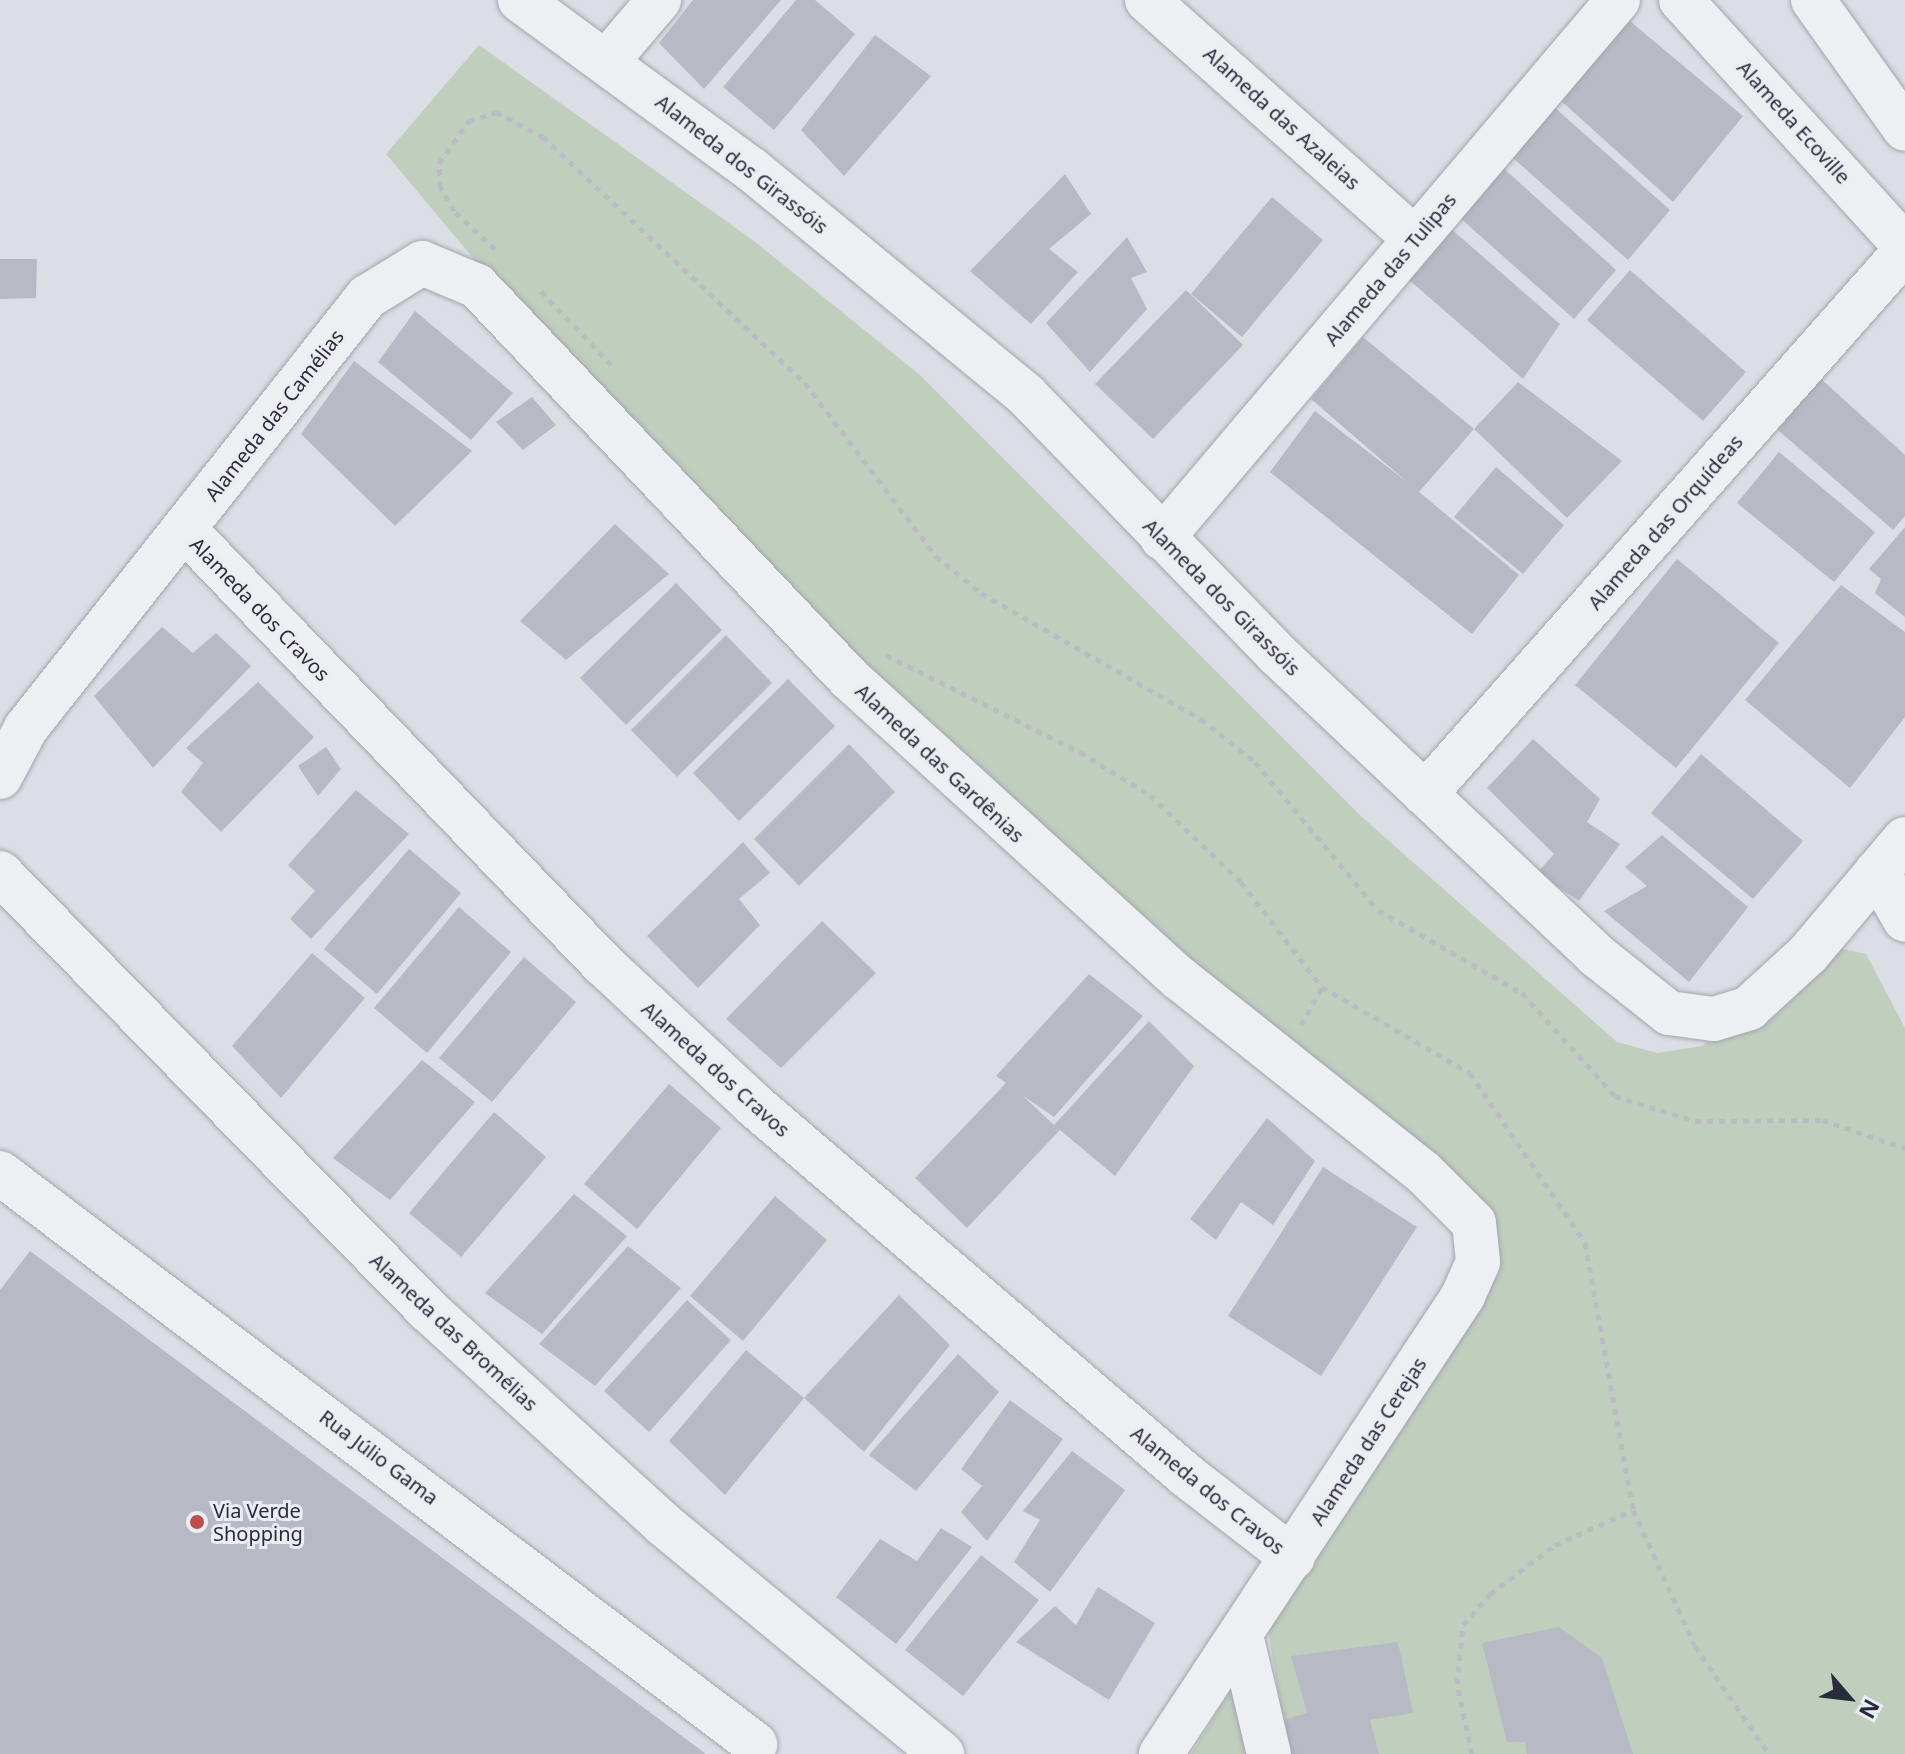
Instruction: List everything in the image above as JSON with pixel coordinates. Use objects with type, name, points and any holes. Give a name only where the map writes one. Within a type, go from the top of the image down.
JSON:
[{"type":"street","name":"Alameda dos Girassóis","points":[[520,0],[608,60],[1027,396],[1162,538],[1425,794],[1643,996],[1693,1019],[1749,1008],[1905,839]]},
{"type":"street","points":[[608,60],[659,0]]},
{"type":"street","name":"Alameda das Azaleias","points":[[1147,0],[1415,239]]},
{"type":"street","name":"Alameda das Tulipas","points":[[1162,538],[1618,0]]},
{"type":"street","name":"Alameda Ecoville","points":[[1681,0],[1905,248]]},
{"type":"street","points":[[1813,0],[1905,129]]},
{"type":"street","name":"Alameda das Orquídeas","points":[[1425,794],[1905,248]]},
{"type":"street","name":"Alameda das Camélias","points":[[0,777],[26,728],[367,297],[422,263]]},
{"type":"street","name":"Alameda das Gardênias","points":[[422,263],[467,280],[508,313],[849,678],[1179,978],[1455,1200],[1479,1242]]},
{"type":"street","name":"Alameda dos Cravos","points":[[185,530],[592,953],[754,1105],[1186,1475],[1293,1558]]},
{"type":"street","points":[[1877,871],[1905,920]]},
{"type":"street","name":"Alameda das Bromélias","points":[[0,873],[428,1310],[663,1524],[942,1754]]},
{"type":"street","name":"Rua Júlio Gama","points":[[0,1173],[755,1744]]},
{"type":"street","name":"Alameda das Cerejas","points":[[1161,1754],[1463,1296],[1479,1242]]},
{"type":"street","points":[[1241,1635],[1269,1754]]},
{"type":"path","points":[[499,252],[454,211],[440,187],[439,163],[469,121],[496,112],[543,137],[805,383],[936,556],[981,593],[1201,719],[1255,762],[1378,910],[1522,993],[1615,1096],[1695,1121],[1822,1120],[1905,1148]]},
{"type":"path","points":[[532,283],[588,334],[623,381]]},
{"type":"path","points":[[877,649],[1150,795],[1241,882],[1322,987],[1470,1073],[1585,1243],[1633,1510],[1695,1646],[1769,1754]]},
{"type":"path","points":[[1472,1754],[1457,1684],[1463,1625],[1490,1594],[1555,1545],[1633,1510]]},
{"type":"green space","points":[[479,45],[754,241],[920,375],[1363,818],[1617,1042],[1657,1053],[1702,1046],[1836,947],[1866,954],[1905,1028],[1905,1754],[1288,1754],[1268,1630],[1494,1261],[933,745],[488,276],[386,154]]},
{"type":"green space","points":[[1232,1688],[1247,1754],[1191,1754]]},
{"type":"building","points":[[693,0],[781,0],[704,89],[659,43]]},
{"type":"building","points":[[796,0],[815,0],[855,34],[774,130],[723,87]]},
{"type":"building","points":[[1630,21],[1743,116],[1673,202],[1558,98]]},
{"type":"building","points":[[875,35],[931,76],[844,176],[801,130]]},
{"type":"building","points":[[1554,107],[1670,210],[1628,260],[1513,158]]},
{"type":"building","points":[[1501,166],[1616,270],[1574,319],[1460,218]]},
{"type":"building","points":[[1065,174],[1091,214],[1049,249],[1078,272],[1031,324],[970,271]]},
{"type":"building","points":[[1272,197],[1323,240],[1242,337],[1191,294]]},
{"type":"building","points":[[1449,227],[1560,324],[1523,379],[1408,279]]},
{"type":"building","points":[[1127,237],[1147,272],[1131,278],[1147,309],[1090,372],[1046,323]]},
{"type":"building","points":[[0,259],[37,259],[36,298],[0,299]]},
{"type":"building","points":[[1630,270],[1746,372],[1703,421],[1587,320]]},
{"type":"building","points":[[1186,290],[1243,345],[1153,439],[1095,384]]},
{"type":"building","points":[[415,311],[513,393],[471,440],[378,362]]},
{"type":"building","points":[[1363,337],[1474,429],[1419,492],[1519,575],[1472,634],[1270,472],[1315,411],[1407,482],[1311,399]]},
{"type":"building","points":[[354,361],[472,451],[395,526],[301,434]]},
{"type":"building","points":[[1820,378],[1905,455],[1905,516],[1893,530],[1778,430]]},
{"type":"building","points":[[1518,382],[1622,461],[1567,518],[1474,429]]},
{"type":"building","points":[[532,397],[556,425],[523,450],[496,422]]},
{"type":"building","points":[[1779,452],[1875,532],[1834,582],[1737,503]]},
{"type":"building","points":[[1496,467],[1564,525],[1523,574],[1454,517]]},
{"type":"building","points":[[615,524],[669,574],[566,660],[520,621]]},
{"type":"building","points":[[1905,527],[1905,617],[1875,593],[1881,579],[1869,569]]},
{"type":"building","points":[[1677,559],[1779,643],[1676,768],[1575,685]]},
{"type":"building","points":[[676,583],[722,630],[626,725],[580,678]]},
{"type":"building","points":[[1841,585],[1905,632],[1905,717],[1850,788],[1745,700]]},
{"type":"building","points":[[162,627],[193,653],[216,633],[251,666],[153,768],[94,696]]},
{"type":"building","points":[[726,635],[772,683],[677,777],[631,730]]},
{"type":"building","points":[[788,679],[835,726],[739,821],[693,773]]},
{"type":"building","points":[[258,682],[314,737],[221,832],[181,792],[203,763],[186,748]]},
{"type":"building","points":[[1533,739],[1600,799],[1587,822],[1620,844],[1579,901],[1537,873],[1554,854],[1487,788]]},
{"type":"building","points":[[849,744],[895,792],[799,886],[754,839]]},
{"type":"building","points":[[326,747],[341,769],[318,796],[298,766]]},
{"type":"building","points":[[1701,754],[1803,841],[1753,899],[1651,813]]},
{"type":"building","points":[[356,790],[409,834],[311,939],[290,919],[315,891],[288,865]]},
{"type":"building","points":[[1662,835],[1748,907],[1689,982],[1604,911],[1647,886],[1625,867]]},
{"type":"building","points":[[743,842],[770,873],[739,899],[760,925],[698,988],[647,936]]},
{"type":"building","points":[[409,849],[461,893],[377,994],[324,949]]},
{"type":"building","points":[[459,907],[511,952],[427,1053],[374,1008]]},
{"type":"building","points":[[822,921],[876,973],[781,1068],[726,1019]]},
{"type":"building","points":[[312,953],[365,998],[281,1098],[232,1046]]},
{"type":"building","points":[[524,957],[576,1002],[492,1102],[439,1058]]},
{"type":"building","points":[[1089,974],[1143,1016],[1054,1117],[1022,1095],[1054,1125],[1149,1021],[1194,1066],[1115,1176],[1060,1130],[967,1228],[915,1178],[1006,1083],[996,1076]]},
{"type":"building","points":[[422,1060],[475,1102],[390,1200],[333,1158]]},
{"type":"building","points":[[669,1084],[721,1128],[637,1229],[584,1184]]},
{"type":"building","points":[[494,1112],[546,1157],[461,1257],[409,1213]]},
{"type":"building","points":[[1267,1118],[1315,1161],[1273,1225],[1241,1202],[1216,1240],[1190,1219]]},
{"type":"building","points":[[1323,1167],[1417,1227],[1321,1376],[1228,1316]]},
{"type":"building","points":[[574,1194],[627,1236],[542,1334],[485,1293]]},
{"type":"building","points":[[775,1196],[827,1240],[743,1341],[690,1296]]},
{"type":"building","points":[[628,1246],[681,1288],[595,1386],[539,1344]]},
{"type":"building","name":"Via Verde Shopping","points":[[30,1251],[706,1754],[0,1754],[0,1290]]},
{"type":"building","points":[[899,1295],[950,1345],[864,1452],[804,1398]]},
{"type":"building","points":[[687,1300],[731,1340],[649,1432],[604,1391]]},
{"type":"building","points":[[746,1350],[804,1398],[725,1495],[669,1441]]},
{"type":"building","points":[[958,1354],[999,1392],[916,1491],[869,1455]]},
{"type":"building","points":[[1010,1400],[1063,1439],[987,1541],[961,1512],[982,1486],[961,1469]]},
{"type":"building","points":[[1072,1451],[1125,1490],[1050,1592],[1014,1562],[1040,1520],[1023,1511]]},
{"type":"building","points":[[941,1528],[972,1547],[896,1644],[836,1597],[880,1539],[917,1561]]},
{"type":"building","points":[[981,1555],[1039,1600],[963,1696],[905,1650]]},
{"type":"building","points":[[1098,1587],[1155,1623],[1109,1700],[1016,1642],[1055,1606],[1076,1625]]},
{"type":"building","points":[[1559,1627],[1602,1658],[1633,1754],[1527,1754],[1525,1742],[1507,1742],[1482,1643]]},
{"type":"building","points":[[1398,1642],[1413,1713],[1370,1720],[1379,1754],[1288,1754],[1280,1721],[1307,1713],[1291,1656]]},
{"type":"place","name":"Via Verde Shopping","points":[[197,1522]]}]
